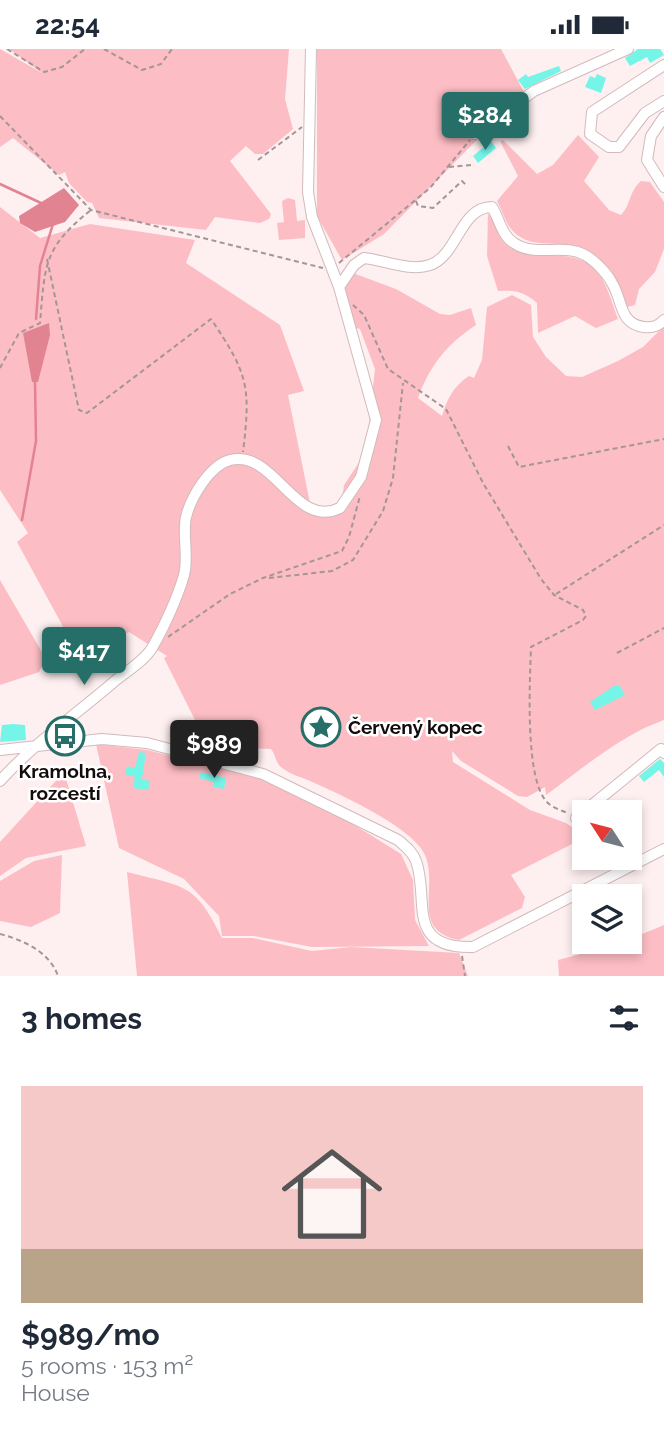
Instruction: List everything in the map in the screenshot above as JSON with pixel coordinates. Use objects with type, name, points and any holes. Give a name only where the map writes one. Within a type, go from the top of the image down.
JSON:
[{"type":"street","points":[[0,781],[35,745],[151,651],[185,573],[186,517],[194,497],[212,471],[229,460],[242,459],[260,465],[306,507],[319,512],[340,508],[361,477],[371,450],[376,420],[339,287],[312,217],[311,49]]},
{"type":"street","points":[[475,134],[534,91],[628,49]]},
{"type":"street","points":[[664,65],[592,112],[590,134],[608,147],[620,147],[645,113],[664,101]]},
{"type":"street","points":[[664,117],[651,136],[647,160],[664,187]]},
{"type":"street","points":[[339,287],[354,265],[364,258],[411,266],[430,265],[447,253],[477,211],[492,207],[506,235],[514,244],[531,249],[568,249],[591,259],[612,283],[626,319],[636,325],[649,327],[664,320]]},
{"type":"street","points":[[0,750],[124,739],[215,759],[288,784],[398,840],[409,849],[418,872],[420,913],[424,924],[440,939],[461,947],[473,947],[664,849]]},
{"type":"street","points":[[598,800],[660,749],[664,753]]},
{"type":"path","points":[[6,49],[44,72],[62,67],[85,49]]},
{"type":"path","points":[[104,49],[142,70],[161,64],[172,49]]},
{"type":"path","points":[[0,116],[90,210],[331,270],[416,200],[475,134]]},
{"type":"path","points":[[258,160],[300,127],[310,124]]},
{"type":"path","points":[[448,167],[472,165]]},
{"type":"path","points":[[416,200],[418,206],[433,208],[461,181],[467,186]]},
{"type":"path","points":[[0,368],[19,333],[40,323],[47,259],[60,236],[90,210]]},
{"type":"path","points":[[47,259],[79,410],[87,413],[211,319],[241,363],[249,405],[242,459]]},
{"type":"path","points":[[342,299],[364,315],[388,369],[403,382],[446,409],[483,483],[541,579],[554,595],[583,610],[586,616],[531,647],[529,716],[535,775],[546,803],[572,816]]},
{"type":"path","points":[[263,578],[332,571],[353,560],[383,511],[394,478],[403,382]]},
{"type":"path","points":[[508,446],[519,467],[664,439]]},
{"type":"path","points":[[151,651],[186,623],[230,594],[263,578],[342,551],[349,537],[361,477]]},
{"type":"path","points":[[554,595],[664,525]]},
{"type":"path","points":[[617,653],[664,628]]},
{"type":"path","points":[[0,935],[15,938],[40,952],[51,962],[58,976]]},
{"type":"path","points":[[461,947],[465,976]]},
{"type":"shaded area","points":[[0,49],[42,73],[9,49],[289,49],[285,99],[293,129],[263,154],[255,154],[246,146],[230,161],[271,214],[269,219],[260,223],[215,217],[206,230],[99,218],[92,203],[87,202],[69,183],[65,172],[59,175],[13,138],[0,147]]},
{"type":"shaded area","points":[[317,49],[501,49],[524,92],[384,234],[342,260],[317,216]]},
{"type":"shaded area","points":[[578,135],[599,157],[584,181],[609,210],[621,215],[641,181],[650,182],[664,202],[664,249],[655,272],[639,289],[635,305],[627,307],[597,256],[575,246],[541,243],[521,237],[510,227],[497,201],[518,176],[500,141],[503,140],[537,174],[553,165]]},
{"type":"shaded area","points":[[64,188],[79,205],[65,222],[35,232],[20,223],[19,216]]},
{"type":"shaded area","points":[[288,198],[295,200],[297,221],[305,220],[305,238],[279,240],[277,223],[284,222],[282,201]]},
{"type":"shaded area","points":[[0,207],[40,238],[90,224],[195,240],[186,263],[280,325],[304,391],[288,395],[310,503],[323,507],[342,500],[344,485],[358,464],[367,442],[375,369],[360,329],[353,327],[342,287],[350,272],[396,289],[440,314],[450,315],[471,308],[476,325],[441,356],[428,375],[418,398],[442,416],[454,389],[469,376],[474,378],[482,360],[487,307],[512,295],[531,305],[533,337],[546,357],[566,376],[582,377],[618,361],[643,347],[664,326],[664,720],[618,743],[546,795],[545,787],[527,797],[518,796],[461,761],[452,751],[453,762],[530,810],[572,827],[572,844],[511,875],[525,897],[522,908],[459,940],[443,934],[434,926],[430,914],[427,859],[411,837],[353,801],[284,769],[271,749],[208,746],[164,658],[167,656],[129,632],[79,656],[17,542],[28,533],[0,490]]},
{"type":"shaded area","points":[[488,214],[504,243],[512,248],[530,254],[577,258],[595,269],[602,278],[618,319],[596,328],[575,316],[538,333],[537,303],[519,293],[498,291],[487,256]]},
{"type":"shaded area","points":[[49,323],[50,335],[38,382],[32,382],[23,333]]},
{"type":"shaded area","points":[[0,580],[46,659],[39,672],[0,685]]},
{"type":"shaded area","points":[[96,744],[147,750],[259,778],[317,803],[369,834],[401,854],[413,880],[415,920],[429,946],[312,947],[254,936],[222,936],[219,916],[184,879],[119,848]]},
{"type":"shaded area","points":[[64,772],[86,846],[26,858],[0,876],[0,842]]},
{"type":"shaded area","points":[[62,855],[60,913],[31,927],[0,921],[0,881],[34,861]]},
{"type":"shaded area","points":[[127,872],[175,885],[195,896],[213,920],[222,938],[253,938],[312,951],[351,947],[459,953],[468,976],[137,976]]},
{"type":"shaded area","points":[[664,925],[664,976],[559,976],[558,960],[581,954],[642,954],[642,934]]},
{"type":"building","points":[[638,49],[660,49],[664,55],[650,63],[647,57],[630,66],[625,58]]},
{"type":"building","points":[[559,66],[561,71],[525,89],[518,80],[526,74],[528,77]]},
{"type":"building","points":[[597,74],[606,78],[601,93],[585,87],[590,76],[595,78]]},
{"type":"building","points":[[491,141],[496,148],[478,163],[473,156]]},
{"type":"building","points":[[614,686],[620,686],[625,695],[595,710],[590,702]]},
{"type":"building","points":[[2,725],[25,725],[26,740],[0,742]]},
{"type":"building","points":[[139,752],[146,753],[142,779],[150,781],[148,790],[133,788],[135,777],[125,774],[127,766],[135,768]]},
{"type":"building","points":[[660,759],[664,763],[664,777],[659,770],[644,782],[639,776]]},
{"type":"building","points":[[201,772],[226,778],[224,789],[213,787],[214,782],[199,778]]},
{"type":"waterway","points":[[0,184],[41,203]]},
{"type":"waterway","points":[[36,319],[40,266],[53,224]]},
{"type":"waterway","points":[[22,520],[36,441],[35,381]]},
{"type":"place","name":"Červený kopec","points":[[321,727]]},
{"type":"place","name":"Kramolna, rozcestí","points":[[65,736]]}]
